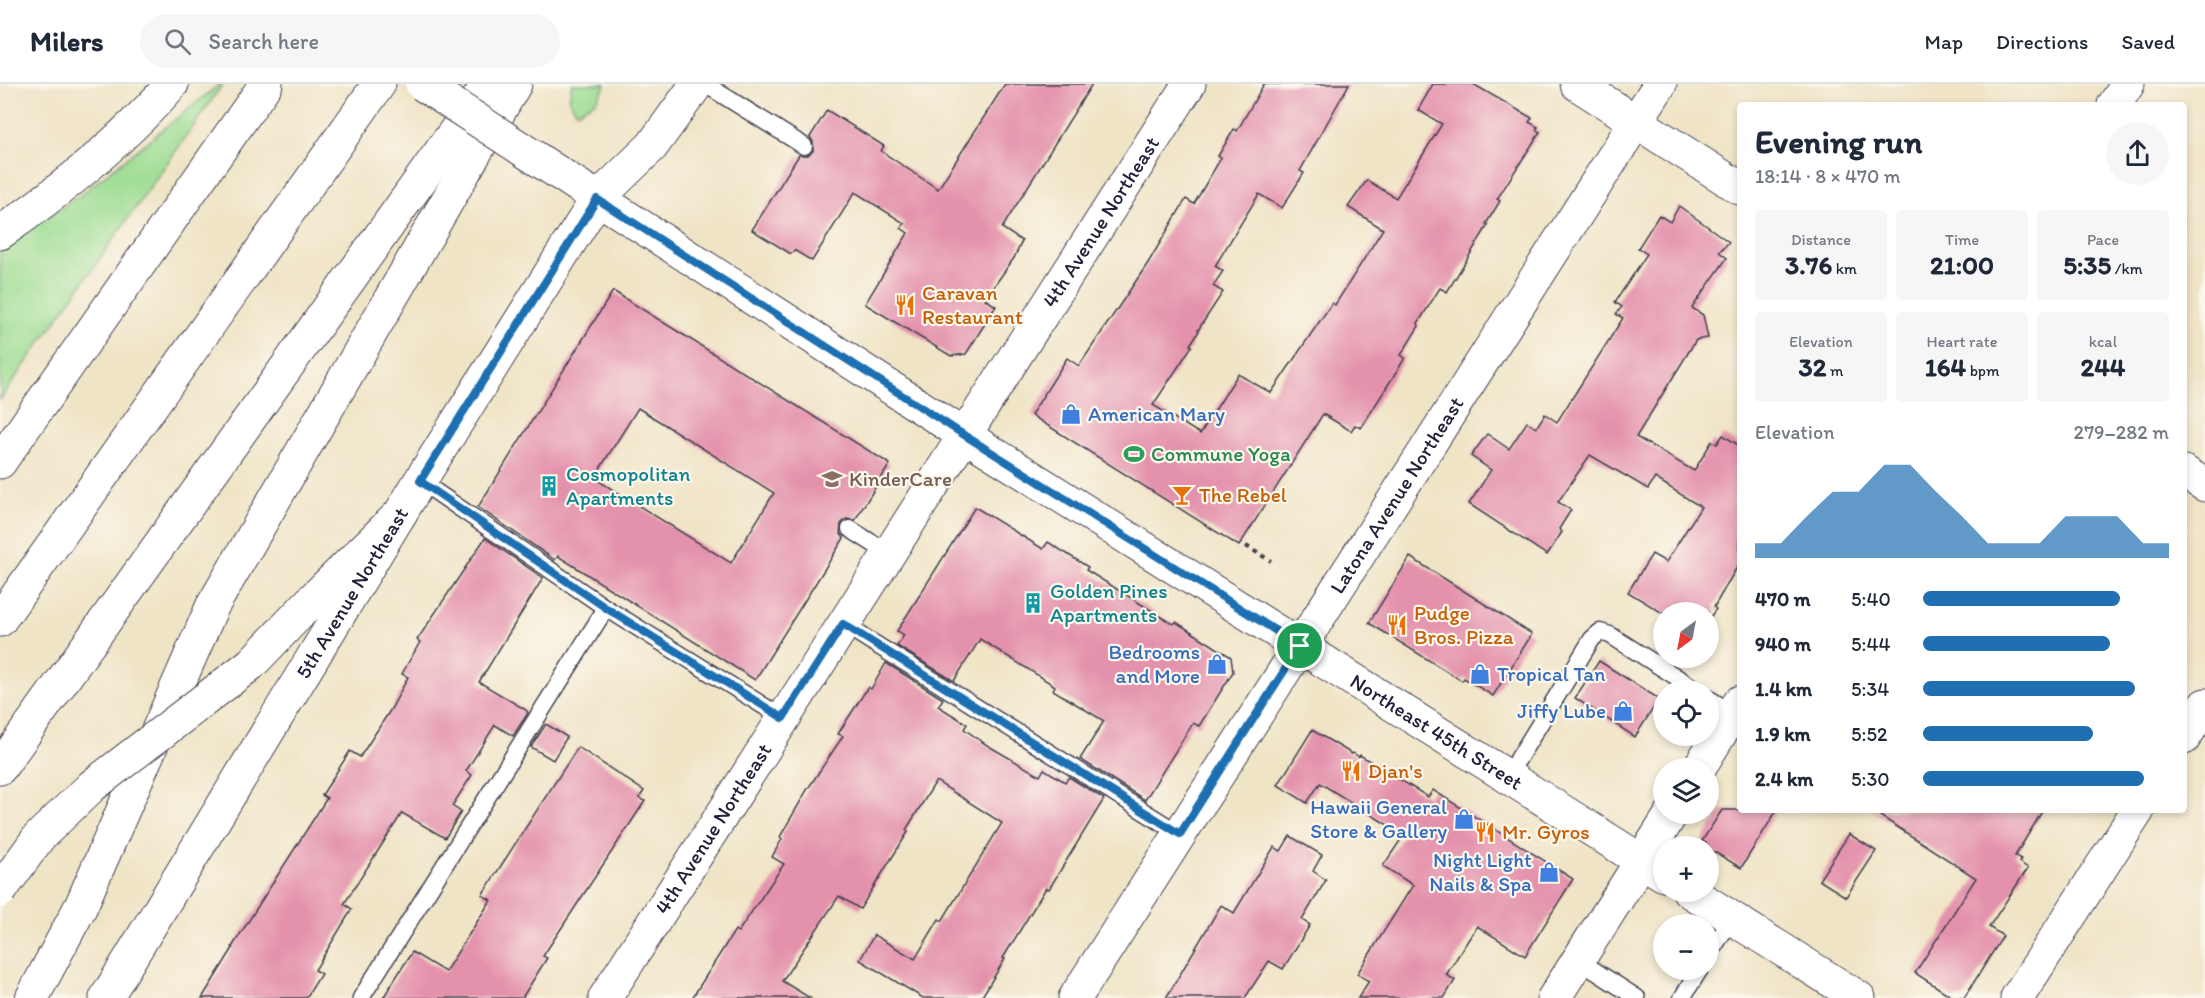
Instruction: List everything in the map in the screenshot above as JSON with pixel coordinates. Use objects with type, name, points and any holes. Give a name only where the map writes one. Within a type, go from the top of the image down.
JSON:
[{"type":"main road","points":[[0,233],[90,164],[130,128],[172,84]]},
{"type":"main road","points":[[0,462],[266,84]]},
{"type":"main road","points":[[0,620],[379,84]]},
{"type":"main road","name":"Northeast 45th Street","points":[[422,84],[964,435],[1653,868]]},
{"type":"main road","points":[[0,768],[489,84]]},
{"type":"main road","points":[[32,998],[81,906],[212,607],[515,84]]},
{"type":"main road","name":"5th Avenue Northeast","points":[[106,998],[420,481],[597,199],[651,146],[697,84]]},
{"type":"main road","name":"4th Avenue Northeast","points":[[605,998],[1189,84]]},
{"type":"main road","points":[[1577,84],[1737,186]]},
{"type":"main road","name":"Latona Avenue Northeast","points":[[1075,998],[1660,84]]},
{"type":"main road","points":[[2116,102],[2128,84]]},
{"type":"main road","points":[[2187,474],[2205,485]]},
{"type":"main road","points":[[0,891],[39,837],[92,786],[251,664],[315,597],[400,514]]},
{"type":"main road","points":[[1703,758],[1727,704]]},
{"type":"main road","points":[[2187,733],[2205,705]]},
{"type":"main road","points":[[2017,998],[2136,813]]},
{"type":"main road","points":[[1554,998],[1578,960],[1653,868]]},
{"type":"main road","points":[[1707,902],[1859,998]]},
{"type":"lane","points":[[705,84],[804,146]]},
{"type":"lane","points":[[420,481],[606,608],[783,718]]},
{"type":"lane","points":[[850,529],[888,553]]},
{"type":"lane","points":[[361,998],[606,608]]},
{"type":"lane","points":[[843,624],[1180,834]]},
{"type":"lane","points":[[1507,777],[1592,639],[1600,632],[1610,635],[1681,680]]},
{"type":"lane","points":[[1719,939],[1732,918]]},
{"type":"lane","points":[[1578,960],[1637,998]]},
{"type":"lane","points":[[1682,998],[1693,980]]},
{"type":"path","points":[[1246,546],[1271,561]]},
{"type":"green space","points":[[220,84],[223,84],[0,400],[0,249],[79,196]]},
{"type":"green space","points":[[572,84],[606,84],[596,101],[577,112],[569,100]]},
{"type":"building","points":[[1005,84],[1092,84],[1002,228],[1022,241],[1014,258],[985,299],[996,306],[966,354],[951,356],[865,304],[908,233],[901,228],[904,223],[855,192],[812,261],[794,250],[791,254],[752,230],[799,155],[808,155],[813,151],[813,142],[810,137],[827,110],[884,146],[881,151],[938,189]]},
{"type":"building","points":[[1264,84],[1349,84],[1300,171],[1304,173],[1282,208],[1259,194],[1215,266],[1223,271],[1213,286],[1223,292],[1198,330],[1190,345],[1192,346],[1153,405],[1200,434],[1238,374],[1271,393],[1332,303],[1335,305],[1383,229],[1348,207],[1367,180],[1396,198],[1442,124],[1418,110],[1433,84],[1473,84],[1532,118],[1529,122],[1538,127],[1536,130],[1540,132],[1497,199],[1500,201],[1486,224],[1488,225],[1447,292],[1440,288],[1418,323],[1419,326],[1401,355],[1405,358],[1361,428],[1355,425],[1351,431],[1323,414],[1239,546],[1031,415],[1067,358],[1079,366],[1148,263],[1186,199],[1194,204],[1221,158],[1218,156],[1234,129],[1237,131]]},
{"type":"building","points":[[1679,206],[1729,242],[1719,252],[1727,258],[1692,308],[1703,315],[1708,338],[1696,340],[1636,437],[1694,471],[1712,441],[1717,444],[1723,435],[1737,444],[1737,567],[1717,602],[1653,602],[1653,607],[1628,592],[1652,554],[1666,562],[1701,507],[1655,478],[1648,489],[1590,455],[1558,502],[1571,510],[1559,529],[1562,532],[1547,555],[1469,504],[1491,470],[1471,456],[1487,434],[1509,449],[1527,422],[1536,428],[1545,414],[1557,422],[1623,318],[1616,314],[1622,307],[1615,302],[1647,254],[1638,248],[1659,215],[1670,222]]},
{"type":"building","name":"Cosmopolitan Apartments","points":[[613,291],[890,464],[855,520],[846,519],[841,524],[840,533],[844,538],[755,680],[558,556],[555,560],[478,507]],"holes":[[[638,408],[774,493],[731,563],[594,478]]]},
{"type":"building","points":[[975,507],[1043,549],[1048,542],[1088,567],[1086,570],[1231,657],[1233,672],[1199,726],[1193,723],[1145,800],[1080,759],[1104,721],[1053,690],[1055,686],[980,639],[954,681],[897,646],[904,635],[897,631]]},
{"type":"building","points":[[485,538],[543,578],[479,682],[528,713],[513,736],[495,725],[466,771],[472,775],[452,806],[461,812],[445,838],[402,813],[344,904],[352,909],[315,970],[321,974],[306,998],[202,998],[327,798],[322,795],[350,751],[360,757],[391,709],[408,677],[402,674],[420,642],[417,640]]},
{"type":"building","points":[[1410,557],[1532,634],[1493,696],[1464,678],[1462,681],[1369,623]]},
{"type":"building","name":"Jiffy Lube","points":[[1599,661],[1653,695],[1653,708],[1635,737],[1575,698]]},
{"type":"building","points":[[886,663],[943,699],[938,706],[967,724],[964,729],[987,745],[1040,776],[1044,769],[1065,782],[1069,777],[1104,799],[1049,889],[1046,888],[981,998],[923,998],[860,960],[874,935],[915,959],[939,919],[942,921],[1002,823],[936,781],[906,830],[908,832],[860,909],[839,896],[782,981],[810,998],[692,998],[735,930],[738,932],[784,864],[772,857],[782,839],[780,837],[807,790],[843,736],[838,734],[868,687],[871,689]]},
{"type":"building","points":[[546,724],[567,737],[553,760],[531,747]]},
{"type":"building","points":[[1312,730],[1352,754],[1359,757],[1360,755],[1428,797],[1433,790],[1573,879],[1525,956],[1477,926],[1446,975],[1455,980],[1444,998],[1358,998],[1369,981],[1357,974],[1413,885],[1383,866],[1404,835],[1320,783],[1307,803],[1278,785]]},
{"type":"building","points":[[578,747],[644,791],[639,798],[645,801],[543,956],[547,958],[522,998],[383,998],[412,952],[445,972],[491,900],[482,895]]},
{"type":"building","points":[[1722,810],[1737,810],[1737,813],[1775,813],[1741,868],[1719,855],[1719,836],[1705,836],[1713,824],[1719,824],[1719,815]]},
{"type":"building","points":[[1876,813],[2041,813],[2015,856],[2021,859],[2019,862],[2028,868],[1989,927],[2003,936],[1964,998],[1954,998],[1915,973],[1976,878]]},
{"type":"building","points":[[1849,834],[1876,851],[1846,897],[1819,880]]},
{"type":"building","points":[[1290,836],[1322,855],[1313,871],[1326,880],[1302,920],[1310,925],[1283,969],[1269,961],[1245,998],[1166,998],[1221,905],[1234,913],[1274,847],[1281,851]]},
{"type":"place","name":"Caravan Restaurant","points":[[905,305]]},
{"type":"place","name":"American Mary","points":[[1071,414]]},
{"type":"place","name":"Commune Yoga","points":[[1134,454]]},
{"type":"place","name":"KinderCare","points":[[832,479]]},
{"type":"place","name":"Cosmopolitan Apartments","points":[[549,486]]},
{"type":"place","name":"The Rebel","points":[[1182,495]]},
{"type":"place","name":"Golden Pines Apartments","points":[[1033,603]]},
{"type":"place","name":"Pudge Bros. Pizza","points":[[1397,625]]},
{"type":"place","name":"Bedrooms and More","points":[[1217,664]]},
{"type":"place","name":"Tropical Tan","points":[[1480,674]]},
{"type":"place","name":"Jiffy Lube","points":[[1623,711]]},
{"type":"place","name":"Djan's","points":[[1351,771]]},
{"type":"place","name":"Hawaii General Store & Gallery","points":[[1464,819]]},
{"type":"place","name":"Mr. Gyros","points":[[1485,832]]},
{"type":"place","name":"Night Light Nails & Spa","points":[[1549,872]]},
{"type":"route","points":[[597,199],[964,435],[1300,646],[1180,834],[843,624],[783,718],[606,608],[420,481],[597,199]]}]
